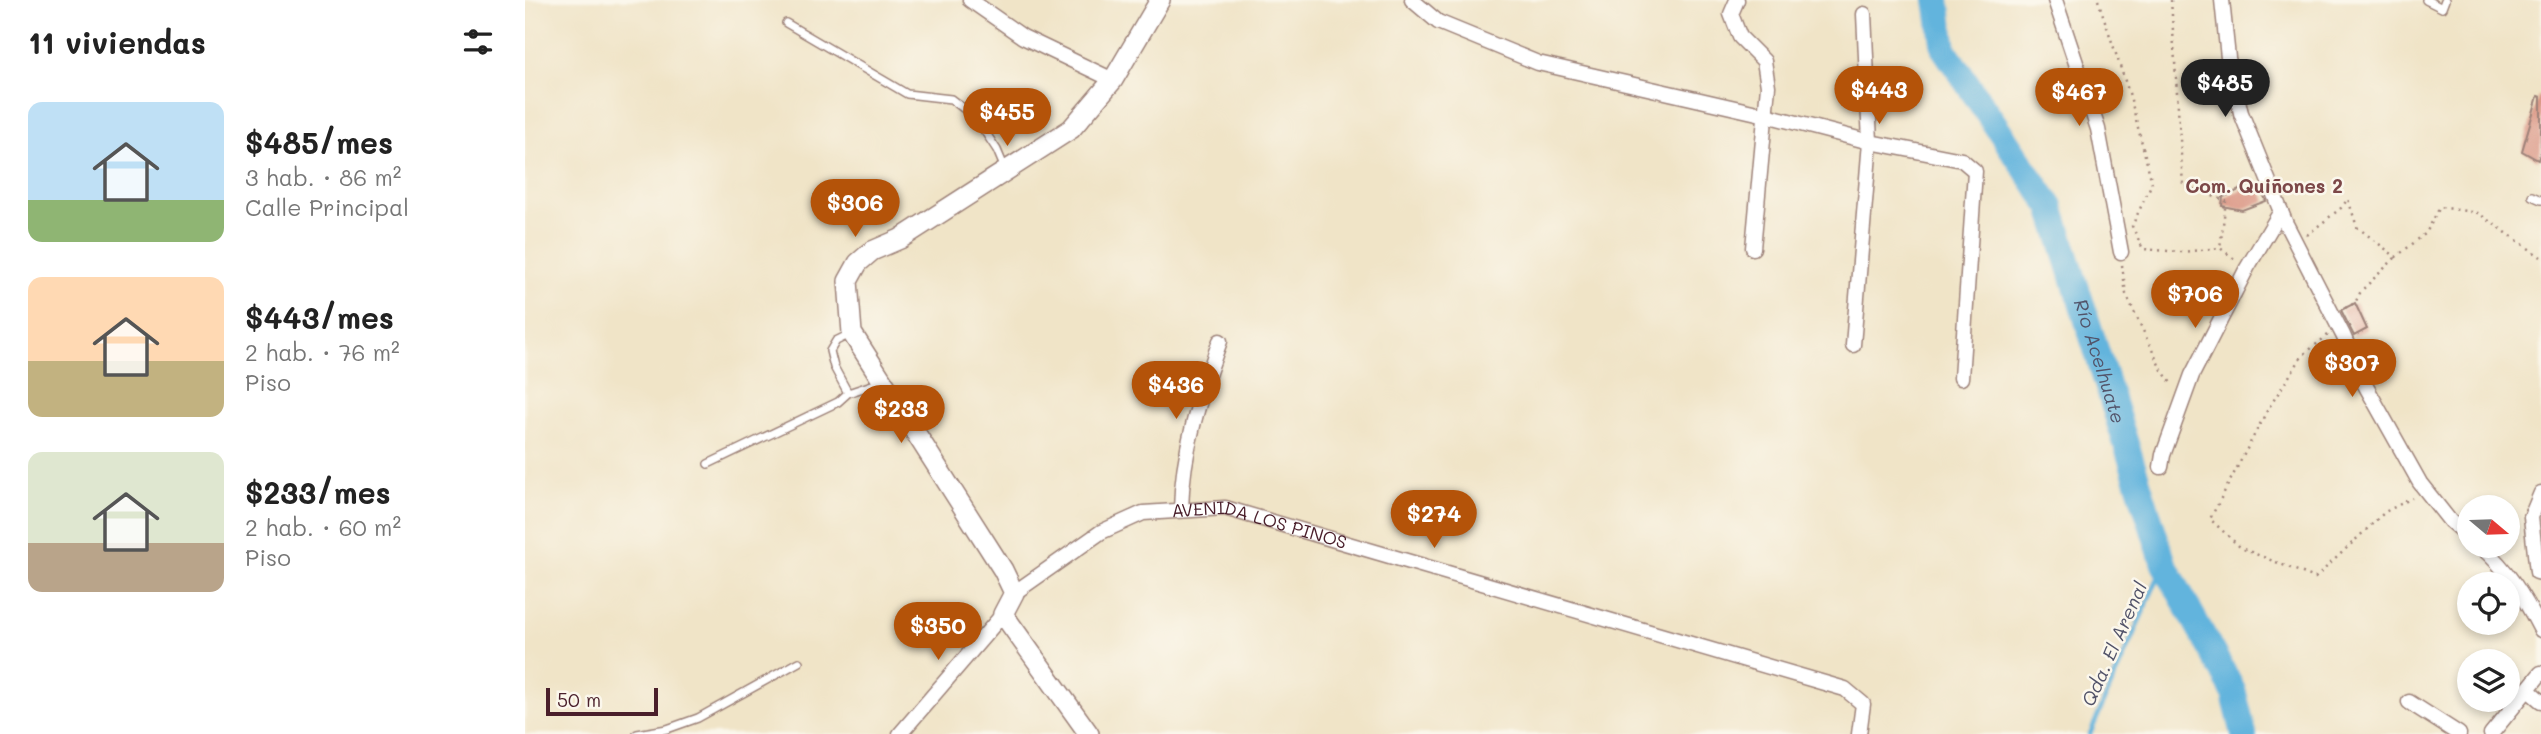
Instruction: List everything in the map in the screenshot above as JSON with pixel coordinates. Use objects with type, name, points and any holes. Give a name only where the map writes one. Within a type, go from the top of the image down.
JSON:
[{"type":"street","points":[[971,0],[1023,37],[1113,80]]},
{"type":"street","points":[[1014,593],[1003,570],[852,333],[848,282],[858,262],[872,251],[900,239],[1071,129],[1113,80],[1160,0]]},
{"type":"street","points":[[1412,0],[1438,22],[1538,63],[1766,115],[1870,142],[1962,160],[1975,171],[1961,378]]},
{"type":"street","points":[[1737,0],[1731,14],[1740,37],[1764,61],[1768,86],[1753,248]]},
{"type":"street","points":[[2055,0],[2098,130],[2121,252]]},
{"type":"street","points":[[2222,0],[2228,58],[2241,113],[2281,211],[2364,383],[2426,491],[2457,528]]},
{"type":"street","points":[[1853,345],[1870,142],[1864,14]]},
{"type":"street","points":[[2161,467],[2163,454],[2192,375],[2247,268],[2281,211]]},
{"type":"street","points":[[1181,510],[1181,477],[1186,453],[1196,412],[1220,341]]},
{"type":"street","points":[[2541,493],[2531,517],[2537,572],[2541,573]]},
{"type":"street","name":"AVENIDA LOS PINOS","points":[[899,734],[1003,614],[1014,593],[1101,532],[1143,513],[1225,508],[1845,689],[1863,704],[1859,734]]},
{"type":"street","points":[[2495,558],[2522,594],[2541,630]]},
{"type":"street","points":[[1003,614],[1089,734]]},
{"type":"street","points":[[2491,734],[2541,673]]},
{"type":"street","points":[[2528,690],[2541,701]]},
{"type":"street","points":[[2409,702],[2459,734]]},
{"type":"lane","points":[[2427,0],[2442,8],[2445,0]]},
{"type":"lane","points":[[786,23],[907,94],[951,99],[976,118],[997,150],[1007,172]]},
{"type":"lane","points":[[2532,196],[2541,200]]},
{"type":"lane","points":[[848,393],[834,367],[830,351],[836,341],[852,333]]},
{"type":"lane","points":[[708,464],[838,402],[848,393],[883,381]]},
{"type":"lane","points":[[637,734],[667,729],[698,718],[799,662]]},
{"type":"path","points":[[2098,0],[2130,96],[2152,183],[2133,226],[2143,249],[2181,252],[2220,248],[2247,268]]},
{"type":"path","points":[[2171,0],[2183,185],[2226,201],[2220,248]]},
{"type":"path","points":[[2296,244],[2341,208],[2348,199],[2357,227],[2396,257]]},
{"type":"path","points":[[2426,491],[2385,512],[2315,578],[2241,548],[2210,519],[2268,409],[2303,355],[2355,303],[2361,291],[2426,233],[2440,206],[2478,213],[2541,257]]},
{"type":"path","points":[[2139,241],[2121,252],[2126,294],[2159,367],[2182,401]]},
{"type":"building","points":[[2538,96],[2541,97],[2541,151],[2538,160],[2522,151]]},
{"type":"building","points":[[2260,186],[2266,201],[2242,210],[2222,206],[2223,197],[2244,188],[2246,193]]},
{"type":"building","points":[[2355,303],[2367,329],[2354,336],[2341,310]]},
{"type":"waterway","name":"Río Acelhuate","points":[[1937,0],[1944,49],[2051,207],[2164,564],[2233,690],[2244,734]]},
{"type":"waterway","name":"Qda. El Arenal","points":[[2090,734],[2164,564]]},
{"type":"district","name":"Com. Quiñones 2","points":[[2264,186]]}]
